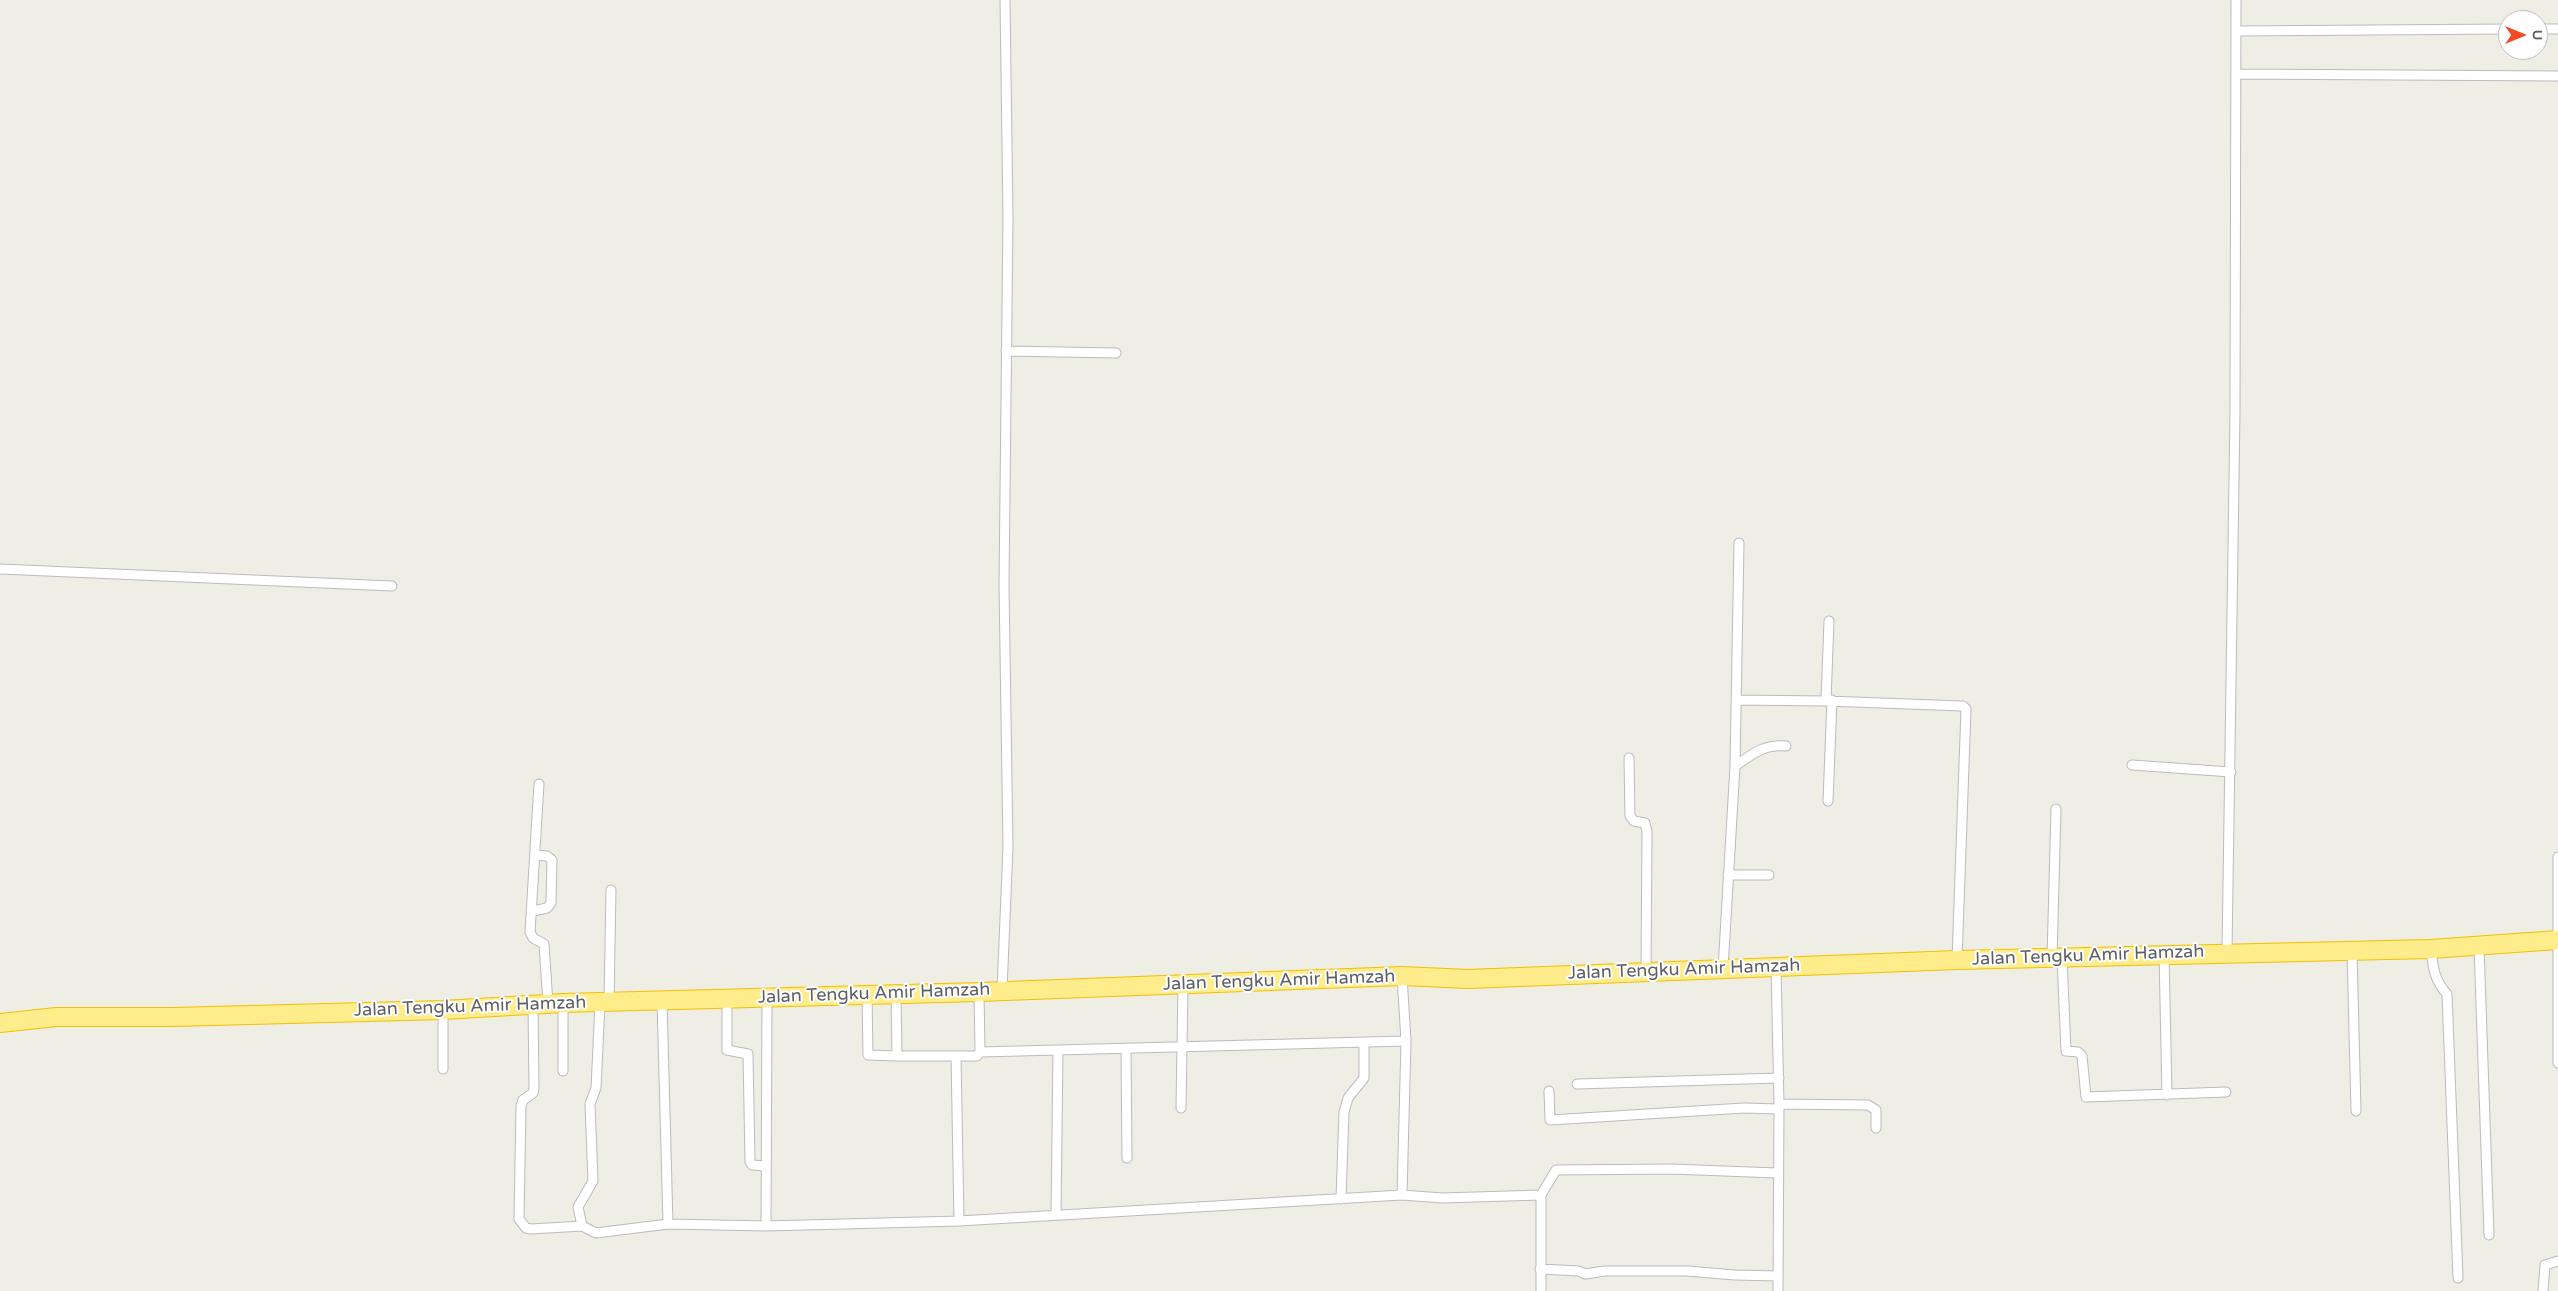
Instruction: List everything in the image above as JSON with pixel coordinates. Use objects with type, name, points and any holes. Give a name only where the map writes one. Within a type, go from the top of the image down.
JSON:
[{"type":"highway","name":"Jalan Tengku Amir Hamzah","points":[[0,1024],[56,1017],[173,1017],[444,1010],[604,1002],[979,992],[1402,976],[1468,979],[1957,960],[2227,952],[2431,949],[2557,940]]},
{"type":"street","points":[[1002,990],[1008,847],[1004,585],[1008,217],[1005,0]]},
{"type":"street","points":[[2227,952],[2231,772],[2236,0]]},
{"type":"street","points":[[2237,31],[2498,29]]},
{"type":"street","points":[[2237,74],[2558,76]]},
{"type":"street","points":[[1006,351],[1116,353]]},
{"type":"street","points":[[1723,969],[1735,766],[1739,543]]},
{"type":"street","points":[[0,569],[392,586]]},
{"type":"street","points":[[1828,801],[1829,621]]},
{"type":"street","points":[[1736,700],[1829,700],[1962,706],[1966,709],[1957,960]]},
{"type":"street","points":[[1735,766],[1762,748],[1770,745],[1786,746]]},
{"type":"street","points":[[1629,758],[1630,816],[1634,821],[1645,823],[1647,831],[1646,972]]},
{"type":"street","points":[[2132,765],[2231,772]]},
{"type":"street","points":[[539,784],[533,911],[530,932],[533,938],[544,944],[548,1004],[562,1071]]},
{"type":"street","points":[[2056,809],[2057,958],[2066,1051],[2078,1052],[2082,1056],[2086,1097],[2226,1092]]},
{"type":"street","points":[[533,911],[547,908],[551,903],[552,860],[547,856],[535,856]]},
{"type":"street","points":[[2558,857],[2558,1063]]},
{"type":"street","points":[[1728,875],[1769,875]]},
{"type":"street","points":[[582,1226],[578,1207],[593,1181],[590,1104],[596,1088],[611,890]]},
{"type":"street","points":[[2479,947],[2490,1234]]},
{"type":"street","points":[[2431,949],[2434,974],[2438,984],[2447,994],[2458,1278]]},
{"type":"street","points":[[2352,951],[2356,1111]]},
{"type":"street","points":[[2164,954],[2167,1095]]},
{"type":"street","points":[[1776,967],[1779,1078],[1777,1173],[1778,1291]]},
{"type":"street","points":[[1402,976],[1406,1042],[1402,1195]]},
{"type":"street","points":[[1181,1108],[1183,985]]},
{"type":"street","points":[[979,992],[980,1052]]},
{"type":"street","points":[[896,994],[897,1056]]},
{"type":"street","points":[[867,995],[868,1054],[977,1056],[980,1052],[1406,1042]]},
{"type":"street","points":[[766,1226],[767,997]]},
{"type":"street","points":[[728,998],[727,1050],[748,1054],[750,1162],[752,1165],[766,1166]]},
{"type":"street","points":[[662,1001],[668,1224]]},
{"type":"street","points":[[548,1004],[533,1093],[523,1100],[521,1106],[519,1219],[526,1228],[582,1226],[596,1232],[668,1224],[766,1226],[958,1222],[1402,1195],[1442,1198],[1541,1195]]},
{"type":"street","points":[[443,1070],[444,1010]]},
{"type":"street","points":[[1340,1199],[1344,1112],[1348,1098],[1364,1078],[1364,1043]]},
{"type":"street","points":[[1126,1050],[1127,1158]]},
{"type":"street","points":[[1056,1215],[1058,1051]]},
{"type":"street","points":[[956,1056],[958,1222]]},
{"type":"street","points":[[1577,1084],[1779,1078]]},
{"type":"street","points":[[1549,1092],[1550,1120],[1779,1106],[1868,1105],[1876,1110],[1876,1128]]},
{"type":"street","points":[[1541,1291],[1541,1195],[1556,1170],[1671,1169],[1777,1173]]},
{"type":"street","points":[[2543,1291],[2544,1265],[2558,1261]]},
{"type":"street","points":[[1540,1269],[1579,1271],[1586,1274],[1604,1271],[1678,1271],[1778,1276]]}]
